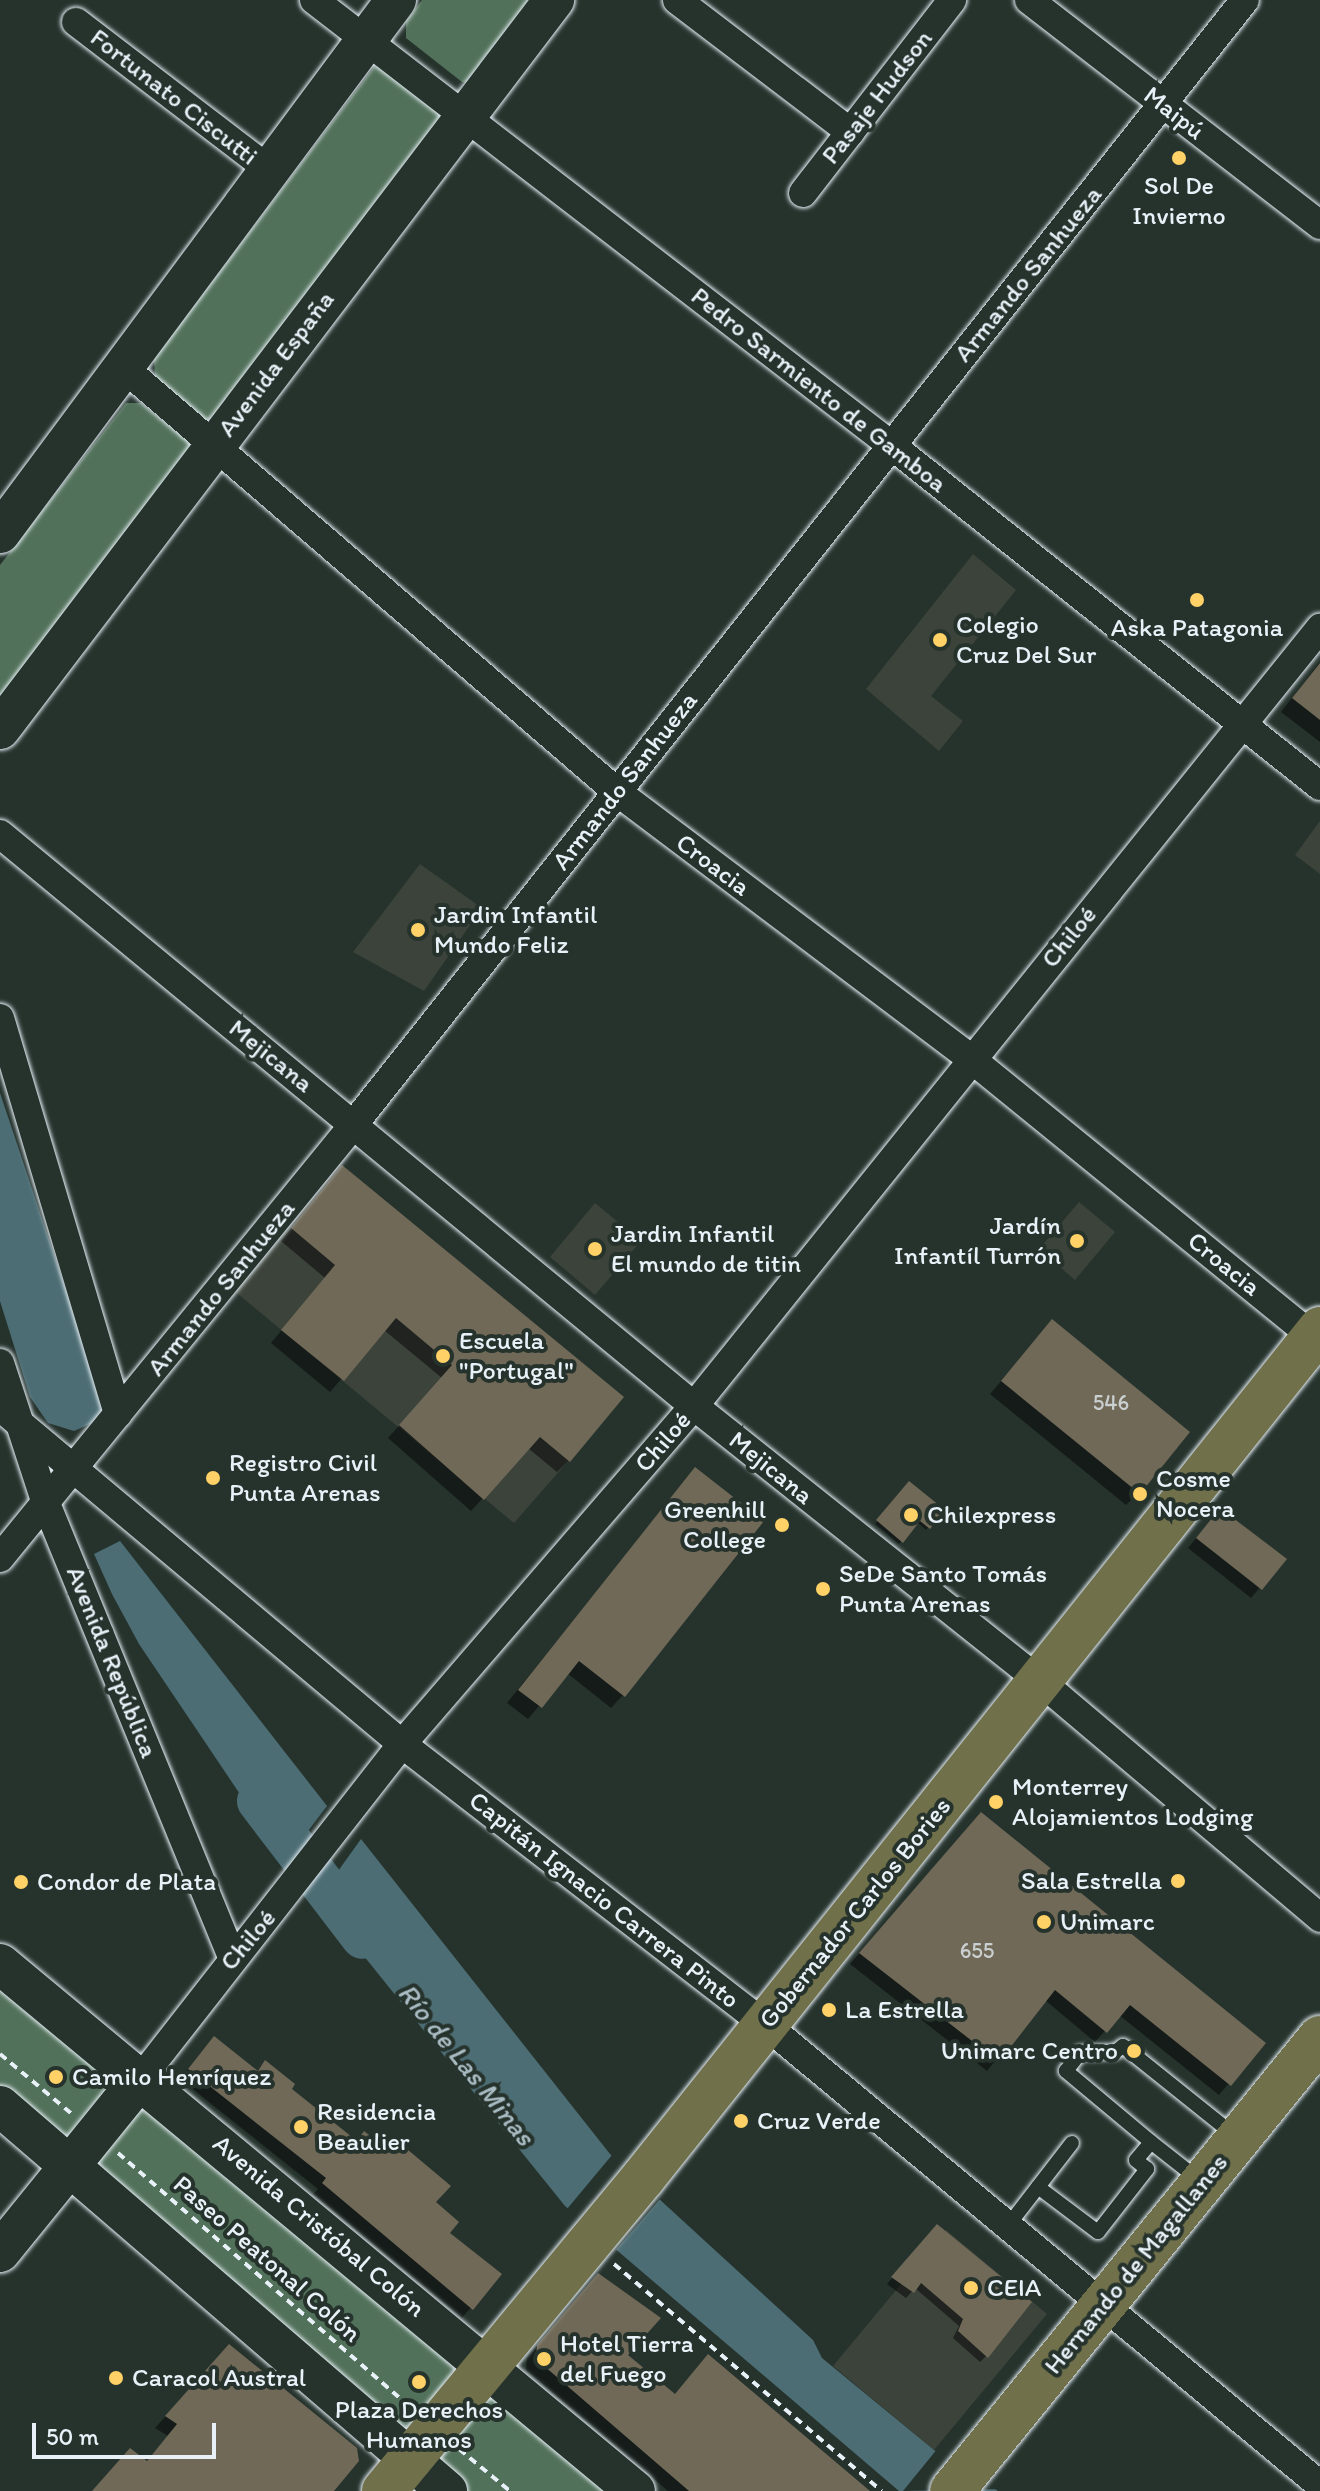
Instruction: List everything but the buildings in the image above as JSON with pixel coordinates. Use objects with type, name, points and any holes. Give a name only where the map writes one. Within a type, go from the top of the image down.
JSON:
[{"type":"main road","points":[[0,533],[396,0]]},
{"type":"main road","name":"Avenida España","points":[[0,729],[554,0]]},
{"type":"main road","name":"Gobernador Carlos Bories","points":[[410,2460],[643,2178],[1318,1336]]},
{"type":"main road","name":"Avenida Cristóbal Colón","points":[[0,1964],[635,2491]]},
{"type":"main road","name":"Hernando de Magallanes","points":[[962,2479],[1104,2308],[1320,2038]]},
{"type":"main road","name":"Chiloé","points":[[0,2252],[141,2078]]},
{"type":"main road","points":[[0,2106],[83,2149],[410,2460],[447,2491]]},
{"type":"street","name":"Pedro Sarmiento de Gamboa","points":[[314,0],[891,445],[1320,786]]},
{"type":"street","points":[[677,0],[850,132]]},
{"type":"street","name":"Pasaje Hudson","points":[[803,193],[952,0]]},
{"type":"street","name":"Maipú","points":[[1029,0],[1320,225]]},
{"type":"street","name":"Armando Sanhueza","points":[[0,1558],[354,1124],[1245,0]]},
{"type":"street","name":"Fortunato Ciscutti","points":[[76,22],[271,171]]},
{"type":"street","name":"Croacia","points":[[123,367],[616,791],[970,1058],[1318,1336]]},
{"type":"street","name":"Chiloé","points":[[141,2078],[232,1958],[291,1890],[402,1744],[694,1406],[970,1058],[1320,628]]},
{"type":"street","name":"Mejicana","points":[[0,834],[694,1406],[1040,1681],[1320,1918]]},
{"type":"street","points":[[0,1018],[118,1414]]},
{"type":"street","name":"Avenida República","points":[[0,1363],[13,1416],[45,1501],[232,1958]]},
{"type":"street","name":"Capitán Ignacio Carrera Pinto","points":[[13,1416],[402,1744],[766,2025],[1320,2485]]},
{"type":"lane","points":[[1202,2182],[1066,2071],[1080,2053],[1115,2052],[1123,2046],[1238,2138]]},
{"type":"lane","points":[[1038,2187],[1098,2232],[1147,2169],[1136,2160],[1151,2142]]},
{"type":"lane","points":[[1007,2227],[1072,2143]]},
{"type":"path","name":"Paseo Peatonal Colón","points":[[0,2054],[83,2149],[410,2460],[510,2491]]},
{"type":"path","points":[[583,2247],[882,2491]]},
{"type":"shaded area","name":"Colegio Cruz Del Sur","points":[[973,554],[1016,590],[931,696],[963,721],[939,751],[866,689]]},
{"type":"shaded area","points":[[1320,821],[1320,874],[1295,855]]},
{"type":"shaded area","name":"Jardin Infantil Mundo Feliz","points":[[420,864],[482,908],[424,991],[353,952]]},
{"type":"shaded area","name":"Escuela \"Portugal\"","points":[[338,1162],[624,1397],[514,1523],[232,1289]]},
{"type":"shaded area","name":"Jardín Infantíl Turrón","points":[[1079,1202],[1115,1232],[1075,1280],[1039,1249]]},
{"type":"shaded area","name":"Jardin Infantil El mundo de titin","points":[[595,1203],[641,1241],[595,1295],[550,1257]]},
{"type":"shaded area","points":[[946,2230],[1047,2314],[934,2450],[833,2366]]},
{"type":"green space","points":[[422,0],[541,0],[479,84],[462,82],[406,38],[406,22]]},
{"type":"green space","points":[[389,66],[442,108],[448,127],[226,419],[203,419],[155,378],[154,359],[374,67]]},
{"type":"green space","points":[[126,403],[141,403],[190,443],[192,464],[0,710],[0,565]]},
{"type":"green space","points":[[0,1980],[622,2491],[458,2491],[0,2110]]},
{"type":"water","points":[[0,1093],[108,1416],[74,1431],[48,1423],[30,1397],[0,1301]]},
{"type":"water","points":[[120,1541],[327,1806],[285,1861],[139,1644],[112,1594],[94,1554]]},
{"type":"water","points":[[361,1839],[610,2154],[813,2340],[822,2358],[934,2450],[998,2491],[899,2491],[565,2206],[318,1899]]},
{"type":"pier","points":[[612,2155],[661,2198],[615,2251],[567,2209]]},
{"type":"pier","points":[[938,2448],[1000,2489],[903,2491]]},
{"type":"waterway","name":"Río de Las Minas","points":[[259,1801],[363,1937]]},
{"type":"place","name":"Sol De Invierno","points":[[1179,158]]},
{"type":"place","name":"Aska Patagonia","points":[[1197,600]]},
{"type":"place","name":"Colegio Cruz Del Sur","points":[[940,640]]},
{"type":"place","name":"Jardin Infantil Mundo Feliz","points":[[418,930]]},
{"type":"place","name":"Jardín Infantíl Turrón","points":[[1077,1241]]},
{"type":"place","name":"Jardin Infantil El mundo de titin","points":[[595,1249]]},
{"type":"place","name":"Escuela \"Portugal\"","points":[[443,1356]]},
{"type":"place","name":"Registro Civil Punta Arenas","points":[[213,1478]]},
{"type":"place","name":"Cosme Nocera","points":[[1140,1494]]},
{"type":"place","name":"Chilexpress","points":[[911,1515]]},
{"type":"place","name":"Greenhill College","points":[[782,1525]]},
{"type":"place","name":"SeDe Santo Tomás Punta Arenas","points":[[823,1589]]},
{"type":"place","name":"Monterrey Alojamientos Lodging","points":[[996,1802]]},
{"type":"place","name":"Sala Estrella","points":[[1178,1881]]},
{"type":"place","name":"Condor de Plata","points":[[21,1882]]},
{"type":"place","name":"Unimarc","points":[[1044,1922]]},
{"type":"place","name":"La Estrella","points":[[829,2010]]},
{"type":"place","name":"Unimarc Centro","points":[[1134,2051]]},
{"type":"place","name":"Camilo Henríquez","points":[[56,2077]]},
{"type":"place","name":"Cruz Verde","points":[[741,2121]]},
{"type":"place","name":"Residencia Beaulier","points":[[301,2127]]},
{"type":"place","name":"CEIA","points":[[971,2288]]},
{"type":"place","name":"Hotel Tierra del Fuego","points":[[544,2359]]},
{"type":"place","name":"Caracol Austral","points":[[116,2378]]},
{"type":"place","name":"Plaza Derechos Humanos","points":[[419,2382]]}]
